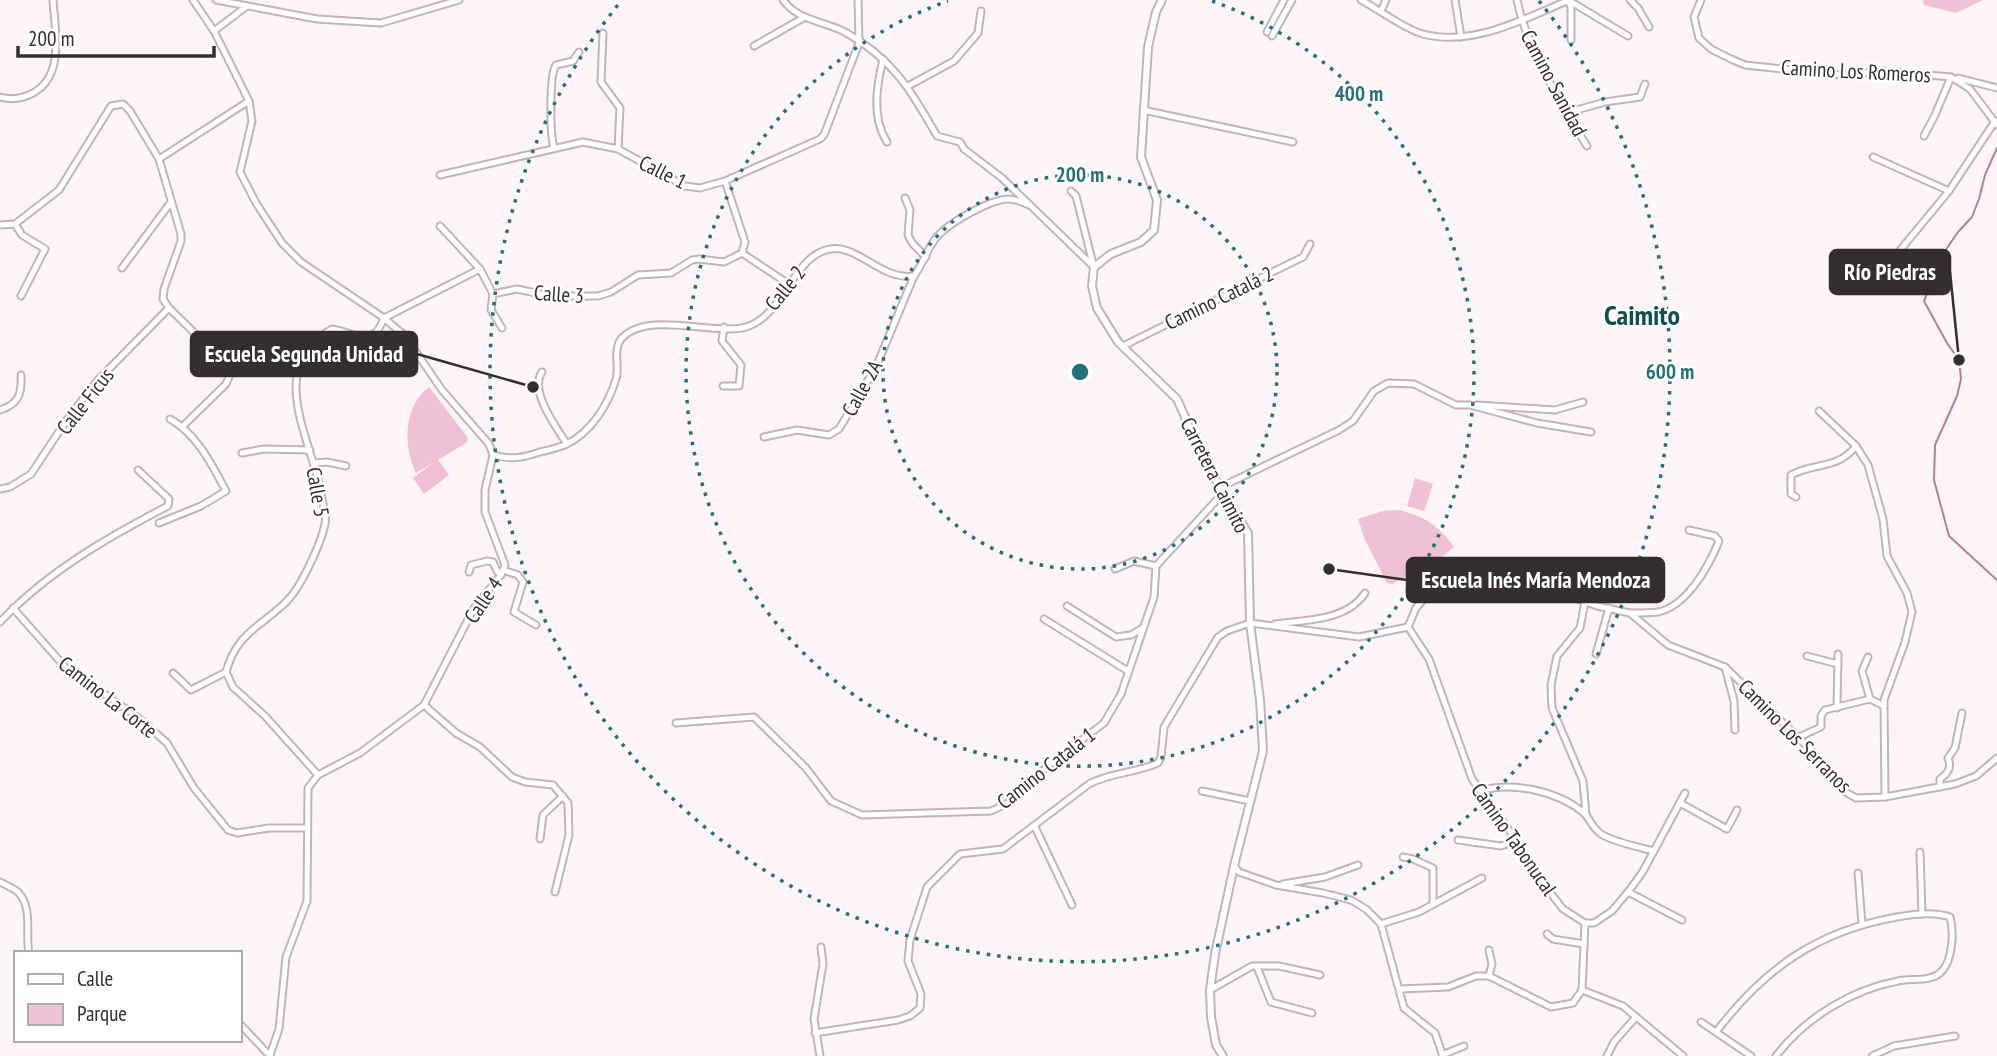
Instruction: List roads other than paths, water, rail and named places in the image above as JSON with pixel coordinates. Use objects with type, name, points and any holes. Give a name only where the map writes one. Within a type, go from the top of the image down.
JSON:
[{"type":"street","points":[[0,97],[26,97],[40,89],[46,81],[53,67],[56,49],[53,0]]},
{"type":"street","points":[[192,0],[214,31],[249,101],[252,121],[240,172],[253,199],[282,243],[301,262],[405,335],[442,390],[489,444],[494,455]]},
{"type":"street","points":[[216,0],[317,19],[381,23],[458,0]]},
{"type":"street","points":[[259,8],[260,0]]},
{"type":"street","points":[[783,0],[788,7],[805,17],[844,32],[883,59],[908,86],[937,136],[960,142],[964,149],[1002,178],[1094,267]]},
{"type":"street","points":[[858,0],[859,43]]},
{"type":"street","points":[[1094,267],[1111,254],[1142,243],[1154,230],[1157,200],[1141,157],[1148,47],[1156,12],[1162,0]]},
{"type":"street","points":[[1284,0],[1270,34],[1292,0]]},
{"type":"street","points":[[1361,0],[1421,34],[1452,38],[1494,31],[1568,0]]},
{"type":"street","points":[[1381,12],[1386,0]]},
{"type":"street","points":[[1455,0],[1461,37]]},
{"type":"street","name":"Camino Sanidad","points":[[1517,0],[1521,20],[1566,113],[1587,146]]},
{"type":"street","points":[[1568,0],[1628,36]]},
{"type":"street","points":[[1568,0],[1571,7],[1572,40]]},
{"type":"street","points":[[1630,0],[1649,27]]},
{"type":"street","name":"Camino Los Romeros","points":[[1701,0],[1694,17],[1699,38],[1711,50],[1745,65],[1844,75],[1882,71],[1951,77],[1970,89],[1996,123]]},
{"type":"street","points":[[214,31],[247,6]]},
{"type":"street","points":[[908,86],[954,61],[978,33],[981,11]]},
{"type":"street","points":[[754,46],[805,17]]},
{"type":"street","points":[[603,33],[601,82],[620,108],[618,149]]},
{"type":"street","name":"Calle 1","points":[[440,175],[583,142],[618,149],[685,186],[700,188],[725,181],[824,135],[859,43]]},
{"type":"street","points":[[554,147],[550,86],[552,70],[555,65],[573,61],[579,52]]},
{"type":"street","points":[[883,59],[876,90],[879,123],[887,142]]},
{"type":"street","points":[[1924,136],[1951,77],[1997,88]]},
{"type":"street","points":[[1566,113],[1605,102],[1640,97],[1645,84]]},
{"type":"street","points":[[159,159],[249,101]]},
{"type":"street","points":[[0,225],[15,224],[59,190],[111,106],[124,104],[159,159],[181,234],[181,241],[163,289],[163,299],[231,372],[226,383],[183,426]]},
{"type":"street","points":[[1143,110],[1293,142]]},
{"type":"street","points":[[1878,277],[1948,191],[1996,123]]},
{"type":"street","points":[[1872,157],[1948,191]]},
{"type":"street","points":[[725,181],[745,242],[742,253],[790,285]]},
{"type":"street","points":[[1071,191],[1076,196],[1094,267]]},
{"type":"street","points":[[905,198],[910,210],[908,235],[926,257]]},
{"type":"street","points":[[914,276],[941,231],[963,217],[996,201],[1017,200],[1029,205]]},
{"type":"street","points":[[122,268],[171,202]]},
{"type":"street","points":[[15,224],[22,234],[45,249],[21,296]]},
{"type":"street","points":[[440,226],[481,269],[492,294],[491,310],[502,328]]},
{"type":"street","name":"Camino Catalá 2","points":[[1123,346],[1303,257],[1310,244]]},
{"type":"street","name":"Calle 2","points":[[494,455],[511,460],[567,444],[591,425],[606,404],[617,376],[621,339],[633,330],[652,325],[744,328],[774,307],[809,259],[830,248],[850,252],[888,273],[904,277],[914,276]]},
{"type":"street","name":"Calle 3","points":[[492,294],[517,289],[550,296],[598,296],[611,292],[638,275],[671,273],[692,260],[724,262],[742,253]]},
{"type":"street","name":"Carretera Caimito","points":[[1094,267],[1092,286],[1097,308],[1123,346],[1177,399],[1206,464],[1248,533],[1250,623],[1260,700],[1263,751],[1234,866],[1210,990],[1216,1045],[1223,1056]]},
{"type":"street","name":"Calle 5","points":[[226,672],[230,657],[242,638],[288,600],[302,581],[326,523],[319,477],[295,387],[296,370],[302,357],[319,336],[332,329],[365,339],[371,337],[384,318],[481,269]]},
{"type":"street","name":"Calle 2A","points":[[764,438],[797,430],[829,435],[839,429],[876,367],[914,276]]},
{"type":"street","name":"Calle Ficus","points":[[0,489],[10,487],[31,474],[66,421],[97,381],[169,308]]},
{"type":"street","points":[[723,386],[739,386],[741,365],[722,341],[724,327]]},
{"type":"street","points":[[542,372],[538,378],[538,393],[567,444]]},
{"type":"street","points":[[0,410],[14,405],[20,398],[21,374]]},
{"type":"street","points":[[1115,569],[1134,561],[1156,566],[1223,489],[1339,430],[1353,421],[1374,391],[1388,383],[1415,384],[1456,405],[1555,410],[1583,402]]},
{"type":"street","points":[[1470,405],[1591,432]]},
{"type":"street","points":[[1819,411],[1857,446],[1868,465],[1883,519],[1887,556],[1907,593],[1912,612],[1905,642],[1884,700],[1885,797]]},
{"type":"street","points":[[159,523],[201,506],[226,491],[210,461],[183,426],[170,419]]},
{"type":"street","points":[[1796,497],[1791,494],[1791,475],[1839,461],[1857,446]]},
{"type":"street","points":[[242,453],[264,449],[310,450]]},
{"type":"street","name":"Calle 4","points":[[318,775],[360,753],[424,705],[474,608],[502,572],[505,565],[485,512],[485,490],[494,455]]},
{"type":"street","points":[[314,463],[327,462],[346,466]]},
{"type":"street","points":[[0,622],[30,592],[111,536],[168,506],[169,499],[138,470]]},
{"type":"street","points":[[1630,613],[1659,611],[1670,607],[1698,582],[1709,566],[1718,541],[1715,536],[1689,530]]},
{"type":"street","points":[[469,572],[471,565],[487,561],[493,562],[496,571],[518,575],[523,582],[514,612],[536,625]]},
{"type":"street","name":"Camino Catalá 1","points":[[676,723],[754,717],[806,768],[831,800],[862,815],[991,811],[1008,803],[1050,764],[1104,723],[1121,694],[1154,597],[1156,566]]},
{"type":"street","name":"Camino Los Serranos","points":[[1408,627],[1416,608],[1428,594],[1460,586],[1546,588],[1585,602],[1630,613],[1668,645],[1726,667],[1799,737],[1849,795],[1885,797],[1940,787],[1976,776],[1997,758]]},
{"type":"street","points":[[1268,625],[1323,617],[1350,609],[1359,603],[1365,593]]},
{"type":"street","points":[[1585,602],[1580,628],[1558,656],[1551,685],[1554,715],[1583,781],[1586,816],[1591,826],[1602,834],[1653,851]]},
{"type":"street","points":[[1067,606],[1116,637],[1131,635],[1143,628]]},
{"type":"street","name":"Camino La Corte","points":[[13,608],[65,667],[136,716],[167,743],[194,788],[228,830],[237,833],[269,828],[307,828]]},
{"type":"street","points":[[1596,654],[1609,608]]},
{"type":"street","points":[[1044,619],[1128,671]]},
{"type":"street","points":[[816,1033],[898,1020],[910,1016],[920,1008],[921,994],[908,961],[910,940],[927,887],[960,854],[1003,849],[1102,777],[1140,770],[1158,763],[1164,727],[1218,636],[1250,623],[1360,637],[1408,627]]},
{"type":"street","name":"Camino Tabonucal","points":[[1408,627],[1429,659],[1471,777],[1538,877],[1563,909],[1585,923]]},
{"type":"street","points":[[1837,708],[1838,654]]},
{"type":"street","points":[[1807,656],[1838,664]]},
{"type":"street","points":[[1868,657],[1862,671],[1870,699]]},
{"type":"street","points":[[1726,667],[1734,701],[1735,730]]},
{"type":"street","points":[[173,673],[191,690],[226,672],[233,687],[265,716],[318,775],[307,788],[307,901],[286,957],[279,1029],[270,1055],[242,1026]]},
{"type":"street","points":[[1799,737],[1821,727],[1821,716],[1825,710],[1870,699],[1884,706]]},
{"type":"street","points":[[424,705],[456,733],[480,747],[512,777],[525,782],[552,785],[568,803],[569,835],[555,892]]},
{"type":"street","points":[[1940,787],[1940,779],[1948,772],[1948,758],[1955,748],[1962,713]]},
{"type":"street","points":[[1480,790],[1517,788],[1538,791],[1572,806],[1586,816]]},
{"type":"street","points":[[1202,791],[1250,801]]},
{"type":"street","points":[[1400,989],[1448,987],[1476,976],[1489,976],[1551,1007],[1573,1003],[1582,990],[1585,923],[1594,923],[1612,911],[1628,892],[1642,873],[1685,793]]},
{"type":"street","points":[[540,839],[543,815],[563,796]]},
{"type":"street","points":[[1680,803],[1727,830],[1737,810]]},
{"type":"street","points":[[1035,827],[1072,905]]},
{"type":"street","points":[[1458,840],[1501,846],[1516,841]]},
{"type":"street","points":[[1920,852],[1922,914]]},
{"type":"street","points":[[1403,858],[1413,859],[1433,868],[1433,904]]},
{"type":"street","points":[[1276,885],[1325,877],[1358,865]]},
{"type":"street","points":[[1234,866],[1239,872],[1276,885],[1323,892],[1351,900],[1366,909],[1381,924],[1404,1008],[1435,1033],[1443,1056],[1464,1046]]},
{"type":"street","points":[[1858,873],[1862,924]]},
{"type":"street","points":[[1381,924],[1419,912],[1482,878]]},
{"type":"street","points":[[0,882],[19,893],[28,911],[29,951]]},
{"type":"street","points":[[1628,892],[1682,920]]},
{"type":"street","points":[[1716,1032],[1759,982],[1784,961],[1822,939],[1862,924],[1922,914],[1950,917],[1950,955],[1937,975],[1868,989],[1839,1002],[1810,1021],[1776,1056]]},
{"type":"street","points":[[1547,934],[1553,939],[1584,944]]},
{"type":"street","points":[[820,1056],[814,1019],[822,964],[821,947]]},
{"type":"street","points":[[1489,950],[1492,964],[1489,976]]},
{"type":"street","points":[[1210,990],[1252,967],[1265,965],[1320,975]]},
{"type":"street","points":[[1257,967],[1271,1002],[1312,1013]]},
{"type":"street","points":[[1582,990],[1623,1006],[1683,1056]]},
{"type":"street","points":[[1607,1056],[1614,1042],[1636,1017]]},
{"type":"street","points":[[1701,1022],[1751,1056]]},
{"type":"street","points":[[1872,1056],[1894,1046],[1955,1036]]},
{"type":"waterway","points":[[1997,148],[1972,217],[1945,251],[1924,301],[1959,360],[1961,379],[1957,396],[1935,445],[1934,480],[1949,536],[1997,580]]},
{"type":"place","name":"Río Piedras","points":[[1959,360]]},
{"type":"place","name":"Escuela Segunda Unidad","points":[[533,387]]},
{"type":"place","name":"Escuela Inés María Mendoza","points":[[1329,569]]},
{"type":"district","name":"Caimito","points":[[1642,314]]}]
